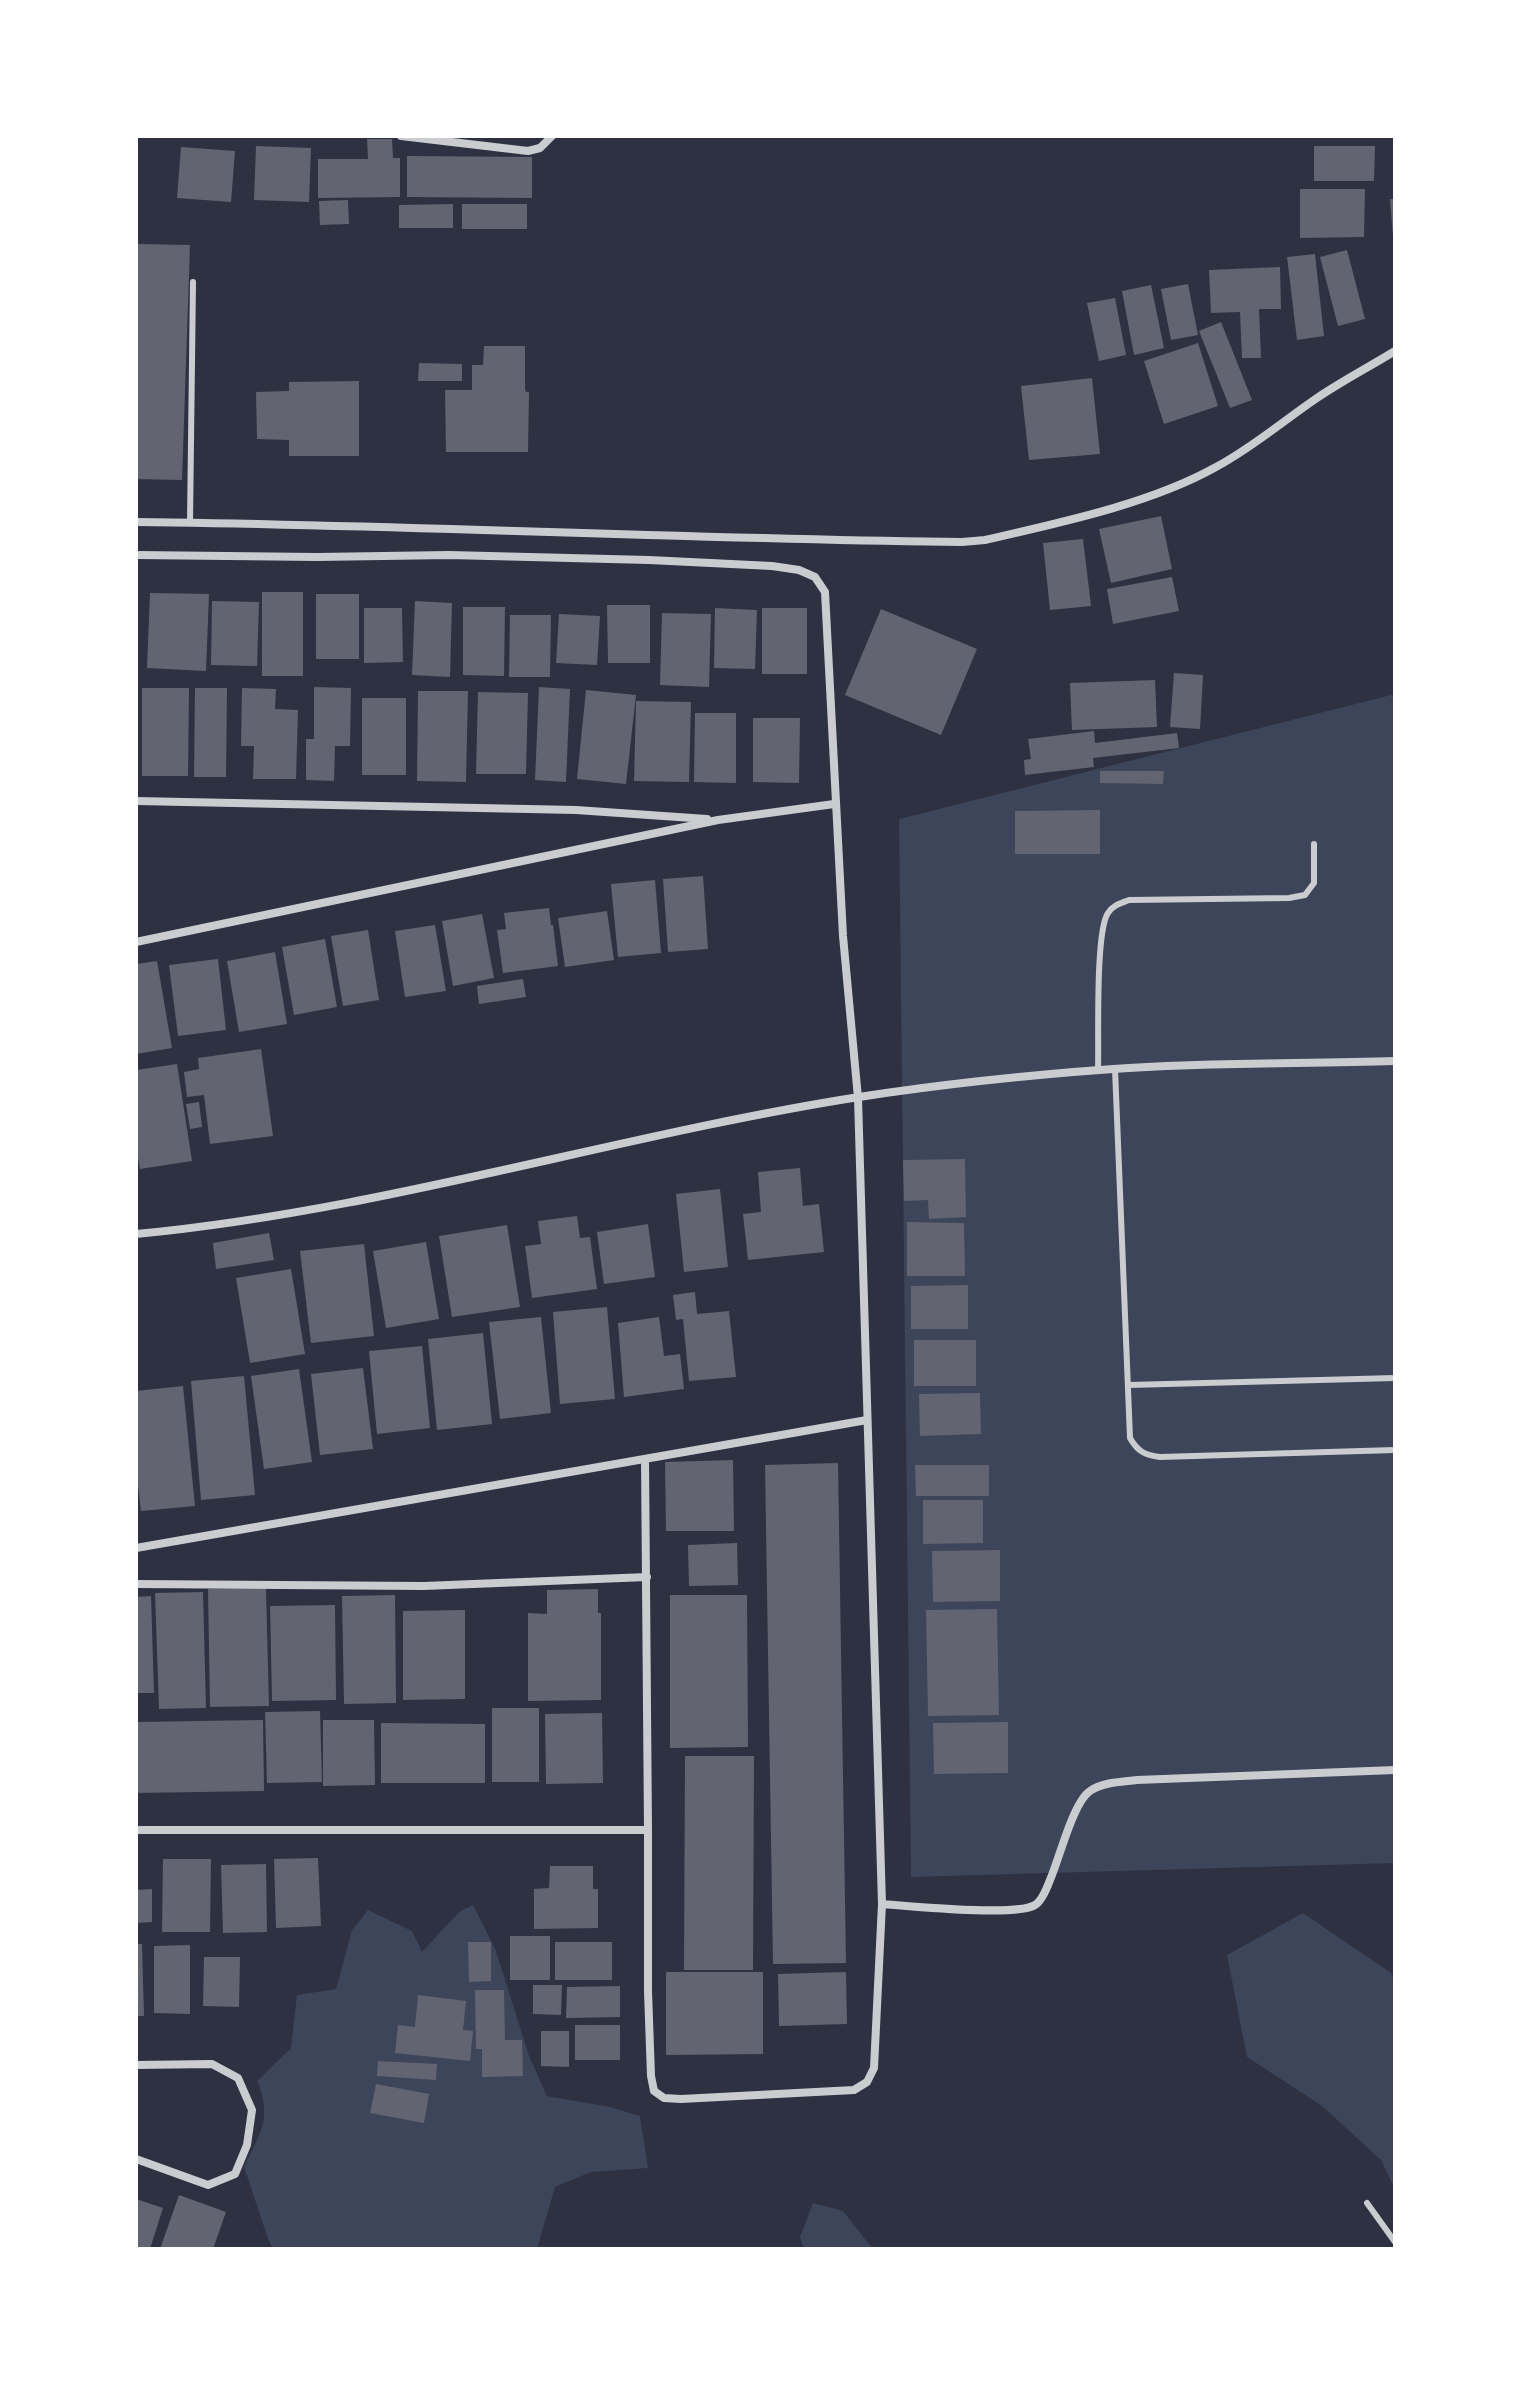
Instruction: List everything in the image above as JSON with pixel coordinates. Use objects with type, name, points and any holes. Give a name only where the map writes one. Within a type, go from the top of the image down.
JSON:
[{"type":"street","points":[[401,136],[528,151],[540,148],[552,136]]},
{"type":"street","points":[[136,522],[426,527],[771,539],[985,540],[1128,503],[1217,467],[1317,398],[1395,351]]},
{"type":"street","points":[[136,555],[449,555],[772,566],[799,570],[815,577],[825,592],[834,804],[858,1098],[882,1904],[874,2068],[867,2082],[854,2090],[681,2099],[664,2098],[654,2091],[648,1991],[645,1459]]},
{"type":"street","points":[[136,801],[576,810],[718,820]]},
{"type":"street","points":[[136,942],[718,820],[834,804]]},
{"type":"street","points":[[136,1234],[209,1227],[343,1203],[705,1127],[925,1088],[1115,1069],[1395,1061]]},
{"type":"street","points":[[136,1548],[867,1420]]},
{"type":"street","points":[[136,1584],[424,1586],[647,1577]]},
{"type":"street","points":[[882,1904],[1000,1911],[1024,1910],[1038,1904],[1050,1882],[1071,1821],[1086,1793],[1103,1784],[1395,1770]]},
{"type":"street","points":[[136,1830],[648,1830]]},
{"type":"street","points":[[136,2065],[212,2064],[238,2078],[252,2110],[247,2145],[235,2174],[208,2185],[136,2159]]},
{"type":"lane","points":[[190,522],[193,282]]},
{"type":"lane","points":[[1098,1070],[1100,947],[1106,914],[1115,905],[1129,900],[1289,898],[1305,895],[1314,883],[1314,844]]},
{"type":"lane","points":[[1115,1069],[1130,1438],[1137,1450],[1147,1455],[1181,1457],[1395,1450]]},
{"type":"lane","points":[[1129,1385],[1395,1378]]},
{"type":"lane","points":[[1367,2203],[1395,2242]]},
{"type":"shaded area","points":[[1395,694],[1395,1863],[911,1877],[899,819]]},
{"type":"shaded area","points":[[473,1905],[496,1951],[529,2056],[547,2096],[610,2107],[640,2116],[648,2168],[591,2172],[555,2187],[537,2249],[273,2249],[244,2167],[264,2116],[257,2081],[291,2048],[297,1995],[336,1989],[352,1930],[368,1910],[412,1931],[422,1952],[459,1912]]},
{"type":"shaded area","points":[[1303,1913],[1391,1973],[1395,1984],[1395,2190],[1381,2160],[1322,2106],[1247,2057],[1227,1955]]},
{"type":"shaded area","points":[[813,2203],[843,2211],[873,2249],[804,2249],[800,2237]]},
{"type":"building","points":[[367,139],[392,139],[393,158],[400,158],[400,197],[318,198],[318,159],[368,159]]},
{"type":"building","points":[[256,146],[311,148],[309,202],[254,200]]},
{"type":"building","points":[[1314,146],[1375,146],[1374,181],[1314,181]]},
{"type":"building","points":[[181,147],[235,151],[231,202],[177,198]]},
{"type":"building","points":[[407,156],[532,157],[532,198],[407,197]]},
{"type":"building","points":[[1300,189],[1365,189],[1364,237],[1300,238]]},
{"type":"building","points":[[1390,199],[1395,199],[1395,237],[1393,237]]},
{"type":"building","points":[[348,200],[349,224],[320,225],[319,201]]},
{"type":"building","points":[[453,204],[453,228],[399,228],[399,205]]},
{"type":"building","points":[[462,204],[527,204],[527,229],[462,229]]},
{"type":"building","points":[[136,244],[190,245],[182,480],[136,479]]},
{"type":"building","points":[[1347,250],[1365,319],[1338,326],[1320,257]]},
{"type":"building","points":[[1315,254],[1324,336],[1297,340],[1287,257]]},
{"type":"building","points":[[1280,267],[1281,309],[1259,309],[1261,358],[1242,358],[1240,312],[1211,313],[1209,270]]},
{"type":"building","points":[[1188,284],[1198,335],[1171,340],[1161,289]]},
{"type":"building","points":[[1151,285],[1164,348],[1134,355],[1122,291]]},
{"type":"building","points":[[1115,298],[1126,355],[1099,361],[1087,303]]},
{"type":"building","points":[[1221,322],[1252,400],[1230,408],[1199,331]]},
{"type":"building","points":[[1198,343],[1218,406],[1164,424],[1144,361]]},
{"type":"building","points":[[484,346],[525,346],[525,390],[529,392],[528,452],[446,452],[445,390],[472,390],[472,365],[483,365]]},
{"type":"building","points":[[419,363],[462,364],[462,381],[418,381]]},
{"type":"building","points":[[1092,378],[1100,454],[1029,460],[1021,386]]},
{"type":"building","points":[[359,381],[359,456],[289,456],[289,440],[257,439],[256,392],[289,391],[289,382]]},
{"type":"building","points":[[1161,516],[1172,569],[1111,583],[1099,529]]},
{"type":"building","points":[[1083,539],[1091,606],[1050,610],[1043,543]]},
{"type":"building","points":[[1172,577],[1179,611],[1113,624],[1107,589]]},
{"type":"building","points":[[262,592],[303,592],[303,676],[262,676]]},
{"type":"building","points":[[150,593],[209,594],[206,671],[147,668]]},
{"type":"building","points":[[316,594],[359,594],[359,659],[316,659]]},
{"type":"building","points":[[212,601],[259,602],[257,666],[211,665]]},
{"type":"building","points":[[415,601],[452,603],[450,677],[412,675]]},
{"type":"building","points":[[607,605],[650,605],[650,663],[608,663]]},
{"type":"building","points":[[463,607],[505,607],[504,676],[463,675]]},
{"type":"building","points":[[364,608],[402,608],[403,662],[364,663]]},
{"type":"building","points":[[715,608],[757,610],[755,669],[714,668]]},
{"type":"building","points":[[762,608],[807,608],[807,674],[762,674]]},
{"type":"building","points":[[881,609],[977,649],[941,735],[845,695]]},
{"type":"building","points":[[662,613],[711,614],[709,687],[660,685]]},
{"type":"building","points":[[559,614],[600,616],[597,665],[556,663]]},
{"type":"building","points":[[510,615],[551,615],[550,677],[509,677]]},
{"type":"building","points":[[1174,673],[1203,675],[1200,729],[1170,727]]},
{"type":"building","points":[[1155,680],[1157,727],[1072,730],[1070,683]]},
{"type":"building","points":[[314,687],[351,688],[350,746],[335,746],[334,781],[306,780],[306,739],[314,739]]},
{"type":"building","points":[[539,687],[570,689],[566,782],[535,780]]},
{"type":"building","points":[[142,688],[189,688],[188,776],[142,776]]},
{"type":"building","points":[[195,688],[227,688],[226,777],[194,777]]},
{"type":"building","points":[[242,688],[276,689],[275,709],[298,710],[296,779],[253,779],[254,746],[241,746]]},
{"type":"building","points":[[586,690],[636,695],[626,784],[577,779]]},
{"type":"building","points":[[418,691],[468,691],[466,782],[417,781]]},
{"type":"building","points":[[478,692],[528,693],[526,774],[476,774]]},
{"type":"building","points":[[362,698],[406,698],[406,775],[362,775]]},
{"type":"building","points":[[636,701],[691,702],[689,782],[634,781]]},
{"type":"building","points":[[695,713],[736,713],[736,783],[694,782]]},
{"type":"building","points":[[753,718],[800,718],[799,783],[753,782]]},
{"type":"building","points":[[1094,731],[1095,743],[1177,733],[1179,748],[1093,758],[1094,767],[1025,775],[1024,760],[1031,759],[1028,739]]},
{"type":"building","points":[[1100,771],[1164,771],[1163,784],[1100,783]]},
{"type":"building","points":[[1100,810],[1100,854],[1015,854],[1015,811]]},
{"type":"building","points":[[703,876],[708,949],[668,952],[663,879]]},
{"type":"building","points":[[655,880],[661,953],[618,957],[611,884]]},
{"type":"building","points":[[549,908],[558,966],[503,973],[497,930],[506,929],[504,913]]},
{"type":"building","points":[[607,911],[614,960],[565,967],[558,918]]},
{"type":"building","points":[[482,914],[494,978],[453,986],[442,921]]},
{"type":"building","points":[[435,925],[446,991],[405,997],[395,931]]},
{"type":"building","points":[[368,930],[379,1000],[343,1006],[331,936]]},
{"type":"building","points":[[325,939],[337,1007],[294,1015],[282,947]]},
{"type":"building","points":[[275,952],[287,1024],[239,1032],[227,961]]},
{"type":"building","points":[[218,959],[226,1030],[178,1036],[169,965]]},
{"type":"building","points":[[157,961],[172,1048],[136,1054],[136,964]]},
{"type":"building","points":[[523,979],[526,997],[479,1004],[477,986]]},
{"type":"building","points":[[261,1049],[273,1136],[210,1144],[204,1095],[187,1097],[184,1072],[199,1069],[198,1058]]},
{"type":"building","points":[[177,1064],[192,1161],[140,1169],[136,1146],[136,1070]]},
{"type":"building","points":[[199,1102],[202,1127],[190,1129],[186,1104]]},
{"type":"building","points":[[965,1159],[966,1217],[929,1219],[928,1200],[904,1201],[903,1160]]},
{"type":"building","points":[[800,1168],[803,1206],[819,1204],[824,1252],[748,1260],[743,1214],[761,1212],[758,1172]]},
{"type":"building","points":[[720,1189],[728,1267],[684,1272],[676,1194]]},
{"type":"building","points":[[577,1216],[580,1238],[590,1237],[597,1289],[532,1298],[525,1246],[541,1244],[538,1221]]},
{"type":"building","points":[[907,1222],[964,1223],[965,1276],[907,1276]]},
{"type":"building","points":[[648,1224],[655,1277],[604,1284],[597,1232]]},
{"type":"building","points":[[507,1225],[520,1307],[452,1317],[439,1236]]},
{"type":"building","points":[[269,1233],[274,1260],[216,1269],[213,1243]]},
{"type":"building","points":[[426,1242],[439,1319],[386,1328],[373,1251]]},
{"type":"building","points":[[364,1244],[374,1336],[311,1343],[300,1251]]},
{"type":"building","points":[[291,1269],[305,1354],[250,1363],[236,1278]]},
{"type":"building","points":[[968,1285],[968,1329],[911,1329],[911,1286]]},
{"type":"building","points":[[695,1292],[697,1314],[729,1311],[736,1377],[689,1381],[683,1319],[676,1320],[673,1295]]},
{"type":"building","points":[[607,1307],[615,1399],[560,1404],[553,1312]]},
{"type":"building","points":[[541,1317],[551,1413],[500,1419],[489,1322]]},
{"type":"building","points":[[659,1317],[664,1356],[680,1354],[684,1389],[624,1397],[618,1323]]},
{"type":"building","points":[[483,1333],[492,1424],[437,1430],[428,1339]]},
{"type":"building","points":[[914,1340],[976,1340],[976,1386],[914,1386]]},
{"type":"building","points":[[422,1346],[430,1428],[377,1434],[369,1351]]},
{"type":"building","points":[[363,1368],[373,1449],[320,1455],[311,1374]]},
{"type":"building","points":[[299,1369],[312,1462],[264,1469],[251,1376]]},
{"type":"building","points":[[244,1376],[255,1495],[201,1500],[191,1381]]},
{"type":"building","points":[[183,1386],[195,1506],[141,1511],[136,1468],[136,1391]]},
{"type":"building","points":[[980,1393],[981,1434],[920,1436],[919,1394]]},
{"type":"building","points":[[733,1460],[734,1531],[666,1531],[665,1462]]},
{"type":"building","points":[[838,1463],[846,1963],[773,1964],[765,1465]]},
{"type":"building","points":[[915,1465],[989,1465],[989,1496],[916,1496]]},
{"type":"building","points":[[923,1500],[983,1500],[983,1543],[923,1544]]},
{"type":"building","points":[[737,1543],[738,1585],[689,1586],[688,1545]]},
{"type":"building","points":[[1000,1550],[1000,1601],[933,1602],[932,1551]]},
{"type":"building","points":[[266,1588],[269,1706],[210,1707],[208,1589]]},
{"type":"building","points":[[598,1589],[601,1700],[528,1701],[528,1613],[547,1614],[547,1590]]},
{"type":"building","points":[[203,1592],[206,1708],[159,1709],[155,1593]]},
{"type":"building","points":[[395,1595],[396,1703],[344,1704],[342,1596]]},
{"type":"building","points":[[670,1595],[747,1595],[748,1747],[670,1748]]},
{"type":"building","points":[[151,1596],[154,1693],[136,1693],[136,1597]]},
{"type":"building","points":[[335,1605],[336,1700],[272,1701],[270,1606]]},
{"type":"building","points":[[997,1609],[999,1715],[928,1716],[926,1610]]},
{"type":"building","points":[[465,1610],[465,1699],[403,1700],[403,1611]]},
{"type":"building","points":[[492,1708],[539,1708],[539,1782],[492,1782]]},
{"type":"building","points":[[320,1711],[322,1782],[267,1783],[265,1712]]},
{"type":"building","points":[[602,1713],[603,1783],[546,1784],[545,1714]]},
{"type":"building","points":[[263,1720],[264,1791],[136,1793],[136,1722]]},
{"type":"building","points":[[323,1720],[374,1720],[375,1785],[323,1786]]},
{"type":"building","points":[[1008,1722],[1008,1773],[934,1774],[933,1723]]},
{"type":"building","points":[[381,1723],[485,1724],[485,1783],[381,1783]]},
{"type":"building","points":[[685,1756],[754,1756],[753,1970],[684,1970]]},
{"type":"building","points":[[318,1858],[321,1926],[276,1928],[274,1859]]},
{"type":"building","points":[[163,1859],[211,1859],[210,1932],[162,1932]]},
{"type":"building","points":[[266,1864],[267,1932],[223,1933],[221,1865]]},
{"type":"building","points":[[550,1866],[593,1866],[593,1889],[598,1889],[598,1928],[534,1929],[534,1889],[549,1888]]},
{"type":"building","points":[[152,1889],[152,1922],[136,1923],[136,1890]]},
{"type":"building","points":[[510,1936],[550,1936],[550,1980],[510,1980]]},
{"type":"building","points":[[468,1942],[491,1942],[491,1981],[469,1982]]},
{"type":"building","points":[[555,1942],[612,1942],[612,1980],[555,1980]]},
{"type":"building","points":[[136,1944],[142,1944],[144,2016],[136,2016]]},
{"type":"building","points":[[190,1945],[190,2014],[154,2013],[154,1946]]},
{"type":"building","points":[[204,1957],[240,1957],[239,2007],[203,2006]]},
{"type":"building","points":[[666,1972],[763,1972],[763,2054],[666,2055]]},
{"type":"building","points":[[846,1972],[847,2024],[779,2026],[778,1974]]},
{"type":"building","points":[[533,1985],[562,1985],[561,2015],[533,2014]]},
{"type":"building","points":[[620,1986],[620,2017],[566,2018],[567,1987]]},
{"type":"building","points":[[475,1990],[504,1990],[505,2040],[522,2040],[523,2076],[482,2077],[482,2049],[476,2049]]},
{"type":"building","points":[[418,1995],[466,2001],[463,2030],[473,2031],[470,2061],[395,2053],[398,2025],[415,2027]]},
{"type":"building","points":[[575,2025],[620,2025],[620,2060],[575,2060]]},
{"type":"building","points":[[541,2031],[569,2031],[569,2067],[541,2066]]},
{"type":"building","points":[[378,2061],[437,2064],[436,2080],[377,2076]]},
{"type":"building","points":[[376,2084],[429,2094],[424,2123],[370,2113]]},
{"type":"building","points":[[179,2195],[226,2212],[213,2249],[160,2249]]},
{"type":"building","points":[[136,2199],[163,2208],[150,2249],[136,2249]]}]
